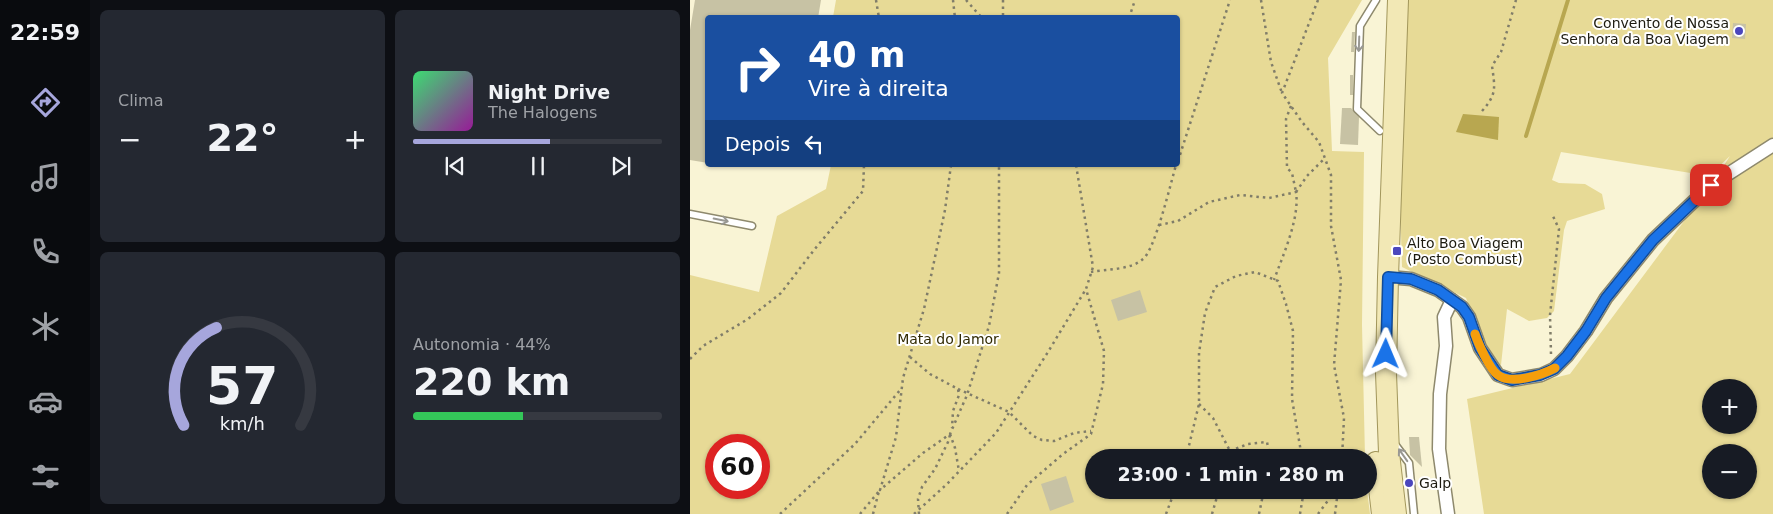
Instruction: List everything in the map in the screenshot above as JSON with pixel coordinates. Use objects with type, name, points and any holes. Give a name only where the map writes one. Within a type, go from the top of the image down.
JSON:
[{"type":"main road","points":[[1382,514],[1376,457],[1373,377],[1385,0]]},
{"type":"main road","points":[[1396,514],[1388,434],[1386,373],[1398,0]]},
{"type":"street","points":[[1388,277],[1411,279],[1438,290],[1462,307],[1469,317],[1480,348],[1498,375],[1512,380],[1540,375],[1554,369],[1567,356],[1586,331],[1606,298],[1653,240],[1711,185],[1773,145]]},
{"type":"street","points":[[1448,514],[1439,449],[1440,394],[1446,346],[1444,316],[1452,300]]},
{"type":"lane","points":[[1376,0],[1360,26],[1358,109],[1380,131]]},
{"type":"lane","points":[[690,214],[752,226]]},
{"type":"lane","points":[[1388,434],[1409,463],[1414,514]]},
{"type":"path","points":[[876,0],[878,15]]},
{"type":"path","points":[[953,0],[955,15]]},
{"type":"path","points":[[966,0],[979,15]]},
{"type":"path","points":[[1003,0],[1003,15]]},
{"type":"path","points":[[1130,15],[1135,0]]},
{"type":"path","points":[[1180,155],[1230,0]]},
{"type":"path","points":[[1261,0],[1271,62],[1282,94],[1319,142],[1331,175],[1331,226],[1341,280],[1334,365],[1344,418],[1342,449]]},
{"type":"path","points":[[1282,94],[1318,0]]},
{"type":"path","points":[[1482,111],[1492,100],[1494,84],[1492,66],[1501,52],[1516,0]]},
{"type":"path","points":[[1274,280],[1290,232],[1297,201],[1292,173],[1287,168],[1286,119],[1291,106]]},
{"type":"path","points":[[1158,225],[1178,221],[1209,202],[1240,195],[1270,198],[1296,192],[1307,176],[1325,158]]},
{"type":"path","points":[[690,359],[703,346],[748,319],[781,294],[814,250],[863,191],[864,167]]},
{"type":"path","points":[[873,514],[896,437],[902,388],[924,309],[944,210],[950,167]]},
{"type":"path","points":[[920,514],[918,499],[922,487],[935,469],[948,442],[968,393],[989,326],[998,273],[999,167]]},
{"type":"path","points":[[914,514],[996,433],[1086,288],[1093,267],[1076,167]]},
{"type":"path","points":[[1091,272],[1134,265],[1145,258],[1158,225],[1175,167]]},
{"type":"path","points":[[1552,214],[1559,229],[1550,315],[1552,339],[1550,364],[1554,369]]},
{"type":"path","points":[[1188,449],[1199,404],[1199,353],[1204,313],[1215,287],[1236,276],[1255,272],[1278,281],[1286,304],[1292,331],[1292,399],[1300,449]]},
{"type":"path","points":[[1007,514],[1027,485],[1063,454],[1091,434],[1103,384],[1104,351],[1086,288]]},
{"type":"path","points":[[910,357],[930,374],[1009,412],[1033,436],[1042,440],[1054,441],[1074,433],[1092,431]]},
{"type":"path","points":[[780,514],[855,444],[902,388]]},
{"type":"path","points":[[952,430],[953,410],[959,395],[958,389]]},
{"type":"path","points":[[1199,404],[1213,418],[1229,449]]},
{"type":"path","points":[[950,434],[955,448],[959,471]]},
{"type":"path","points":[[860,514],[880,490],[923,453],[950,434]]},
{"type":"path","points":[[1235,449],[1248,444],[1268,442],[1269,449]]},
{"type":"path","points":[[1166,514],[1172,499]]},
{"type":"path","points":[[1212,514],[1216,499]]},
{"type":"path","points":[[1259,514],[1262,499]]},
{"type":"path","points":[[1300,514],[1302,499]]},
{"type":"path","points":[[1318,514],[1330,499]]},
{"type":"path","points":[[1335,514],[1336,499]]},
{"type":"green space","name":"Mata do Jamor","points":[[836,0],[1362,0],[1328,58],[1332,151],[1364,152],[1362,325],[1365,449],[1085,449],[1085,499],[1368,499],[1370,514],[690,514],[690,275],[759,292],[777,216],[826,189],[831,167],[1180,167],[1180,15],[833,15]]},
{"type":"green space","points":[[1406,0],[1773,0],[1773,514],[1484,514],[1467,399],[1570,374],[1711,185],[1730,156],[1709,176],[1561,152],[1552,180],[1559,183],[1585,184],[1602,194],[1605,209],[1567,221],[1564,230],[1554,311],[1547,318],[1529,321],[1507,309],[1501,365],[1491,360],[1466,298],[1402,267],[1399,162]]},
{"type":"shaded area","points":[[1463,114],[1499,117],[1498,140],[1456,132]]},
{"type":"building","points":[[695,0],[821,0],[818,15],[705,15],[705,162],[690,160],[690,30]]},
{"type":"building","points":[[1733,23],[1746,24],[1745,39],[1732,38]]},
{"type":"building","points":[[1352,32],[1355,32],[1354,52],[1351,52]]},
{"type":"building","points":[[1350,75],[1353,75],[1353,95],[1350,95]]},
{"type":"building","points":[[1342,108],[1351,108],[1359,117],[1358,145],[1340,144]]},
{"type":"building","points":[[1140,290],[1147,312],[1118,321],[1111,300]]},
{"type":"building","points":[[1409,437],[1419,437],[1422,467],[1410,455]]},
{"type":"building","points":[[1066,476],[1074,502],[1050,511],[1041,484]]},
{"type":"waterway","points":[[1526,136],[1568,0]]},
{"type":"slow traffic","points":[[1475,334],[1480,348],[1498,375],[1512,380],[1540,375],[1555,368]]},
{"type":"place","name":"Convento de Nossa Senhora da Boa Viagem","points":[[1739,31]]},
{"type":"place","name":"Alto Boa Viagem (Posto Combust)","points":[[1397,251]]},
{"type":"place","name":"Galp","points":[[1409,483]]},
{"type":"route","points":[[1386,354],[1388,277],[1411,279],[1438,290],[1462,307],[1469,317],[1480,348],[1498,375],[1512,380],[1540,375],[1554,369],[1567,356],[1586,331],[1606,298],[1653,240],[1711,185]]}]
